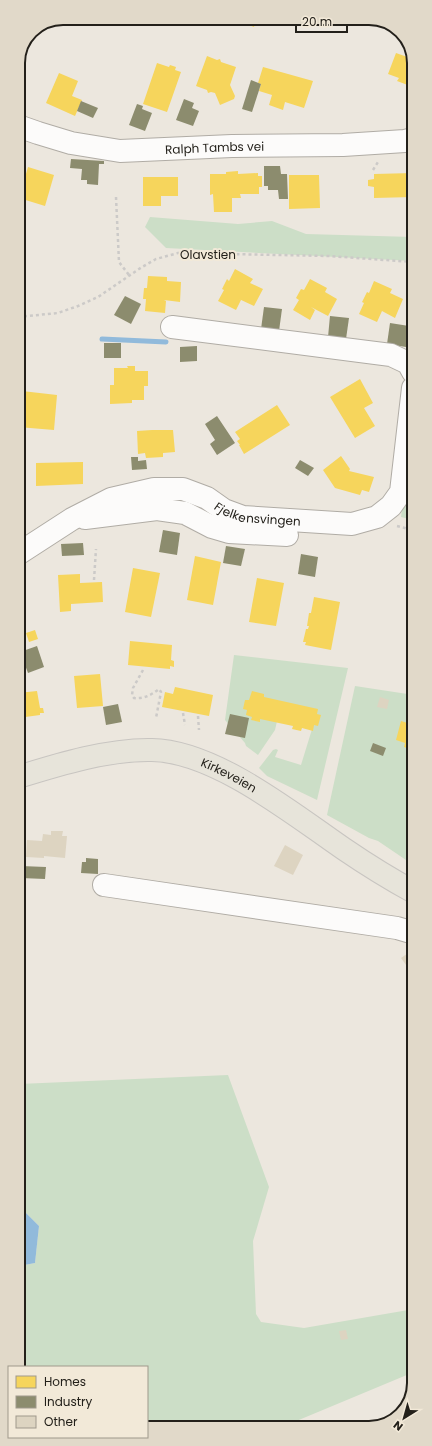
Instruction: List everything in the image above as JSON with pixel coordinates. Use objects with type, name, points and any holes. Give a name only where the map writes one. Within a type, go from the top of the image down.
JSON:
[{"type":"main road","name":"Kirkeveien","points":[[25,775],[48,767],[126,751],[154,750],[186,755],[211,765],[254,788],[368,865],[407,888]]},
{"type":"street","name":"Ralph Tambs vei","points":[[25,128],[71,143],[120,151],[232,146],[343,145],[407,140]]},
{"type":"street","points":[[172,328],[391,355],[407,363]]},
{"type":"street","name":"Fjelkensvingen","points":[[25,549],[72,519],[111,499],[154,489],[183,489],[207,498],[224,510],[243,517],[352,524],[377,517],[391,506],[401,492],[407,440]]},
{"type":"street","points":[[72,519],[157,509],[185,513],[212,527],[229,532],[287,536]]},
{"type":"street","points":[[104,885],[397,928],[407,931]]},
{"type":"path","points":[[116,197],[119,262],[129,275]]},
{"type":"path","name":"Olavstien","points":[[25,316],[58,313],[78,306],[98,297],[129,275],[156,259],[178,253],[329,256],[407,262]]},
{"type":"path","points":[[94,580],[96,549]]},
{"type":"path","points":[[143,670],[133,688],[132,694],[134,698],[140,699],[150,696],[159,689],[161,692],[156,718]]},
{"type":"path","points":[[183,713],[185,725]]},
{"type":"path","points":[[198,716],[199,730]]},
{"type":"green space","points":[[150,217],[238,224],[272,221],[306,234],[407,237],[407,261],[166,248],[145,227]]},
{"type":"green space","points":[[407,472],[407,518],[401,517]]},
{"type":"green space","points":[[234,655],[348,668],[317,800],[267,776],[259,768],[273,750],[276,749],[278,750],[275,757],[301,765],[313,726],[280,708],[275,730],[258,755],[246,746],[225,720]]},
{"type":"green space","points":[[355,686],[407,694],[406,860],[378,841],[369,838],[327,815]]},
{"type":"green space","points":[[228,1075],[269,1187],[253,1241],[256,1314],[261,1322],[304,1328],[407,1310],[407,1375],[296,1421],[148,1421],[148,1366],[25,1366],[25,1265],[35,1263],[39,1226],[25,1212],[25,1084]]},
{"type":"water","points":[[25,1212],[39,1226],[35,1263],[25,1265]]},
{"type":"building: Homes","points":[[396,53],[406,57],[407,85],[397,81],[399,78],[388,74]]},
{"type":"building: Homes","points":[[207,56],[217,60],[220,59],[221,62],[236,67],[230,85],[235,96],[234,99],[220,105],[215,93],[208,93],[207,90],[196,86]]},
{"type":"building: Homes","points":[[157,63],[169,67],[170,65],[176,67],[175,70],[181,72],[167,112],[143,104]]},
{"type":"building: Homes","points":[[263,67],[313,81],[304,108],[285,102],[283,110],[269,105],[272,95],[259,91],[261,84],[258,83]]},
{"type":"building: Homes","points":[[59,73],[78,81],[72,96],[82,100],[75,116],[46,103]]},
{"type":"building: Homes","points":[[28,167],[54,175],[45,206],[25,200],[25,177]]},
{"type":"building: Homes","points":[[238,171],[238,174],[258,173],[258,176],[262,176],[262,187],[259,187],[259,194],[240,194],[241,198],[232,198],[232,212],[214,212],[213,194],[210,195],[210,174],[226,174],[226,172]]},
{"type":"building: Homes","points":[[407,173],[407,197],[374,198],[374,187],[368,186],[368,180],[374,179],[374,174]]},
{"type":"building: Homes","points":[[289,175],[319,175],[320,208],[289,209]]},
{"type":"building: Homes","points":[[143,177],[178,177],[178,196],[161,196],[161,206],[143,206]]},
{"type":"building: Homes","points":[[235,269],[253,279],[250,283],[263,289],[254,306],[239,299],[241,300],[236,310],[218,301],[224,290],[222,289],[227,279],[229,281]]},
{"type":"building: Homes","points":[[148,276],[167,277],[167,281],[181,282],[180,302],[164,300],[166,301],[165,313],[145,311],[146,299],[143,299],[144,288],[147,288]]},
{"type":"building: Homes","points":[[310,279],[327,288],[325,292],[337,299],[328,316],[311,307],[315,310],[310,320],[293,310],[299,300],[296,298],[301,289],[304,290]]},
{"type":"building: Homes","points":[[374,281],[392,289],[390,293],[403,299],[395,318],[382,311],[377,322],[359,314],[364,303],[362,302],[367,292],[369,293]]},
{"type":"building: Homes","points":[[127,366],[135,366],[135,371],[148,371],[148,386],[144,386],[144,400],[132,400],[132,403],[110,404],[110,385],[114,385],[114,368],[128,368]]},
{"type":"building: Homes","points":[[360,379],[373,403],[364,408],[375,426],[355,438],[330,397]]},
{"type":"building: Homes","points":[[25,391],[57,395],[54,430],[25,428]]},
{"type":"building: Homes","points":[[277,405],[290,425],[244,454],[237,441],[240,439],[235,432]]},
{"type":"building: Homes","points":[[173,430],[175,452],[163,453],[163,457],[146,458],[145,453],[138,454],[137,431]]},
{"type":"building: Homes","points":[[341,456],[350,469],[349,471],[374,477],[369,492],[362,490],[360,495],[335,488],[323,470]]},
{"type":"building: Homes","points":[[83,462],[83,484],[36,486],[36,463]]},
{"type":"building: Homes","points":[[195,556],[221,562],[213,605],[187,600]]},
{"type":"building: Homes","points":[[133,568],[160,573],[151,617],[125,612]]},
{"type":"building: Homes","points":[[80,574],[80,583],[102,582],[103,602],[71,604],[71,611],[60,612],[58,575]]},
{"type":"building: Homes","points":[[257,578],[284,583],[276,626],[249,622]]},
{"type":"building: Homes","points":[[314,597],[340,602],[331,650],[305,645],[306,642],[303,642],[306,629],[308,629],[309,626],[307,626],[309,613],[311,613]]},
{"type":"building: Homes","points":[[35,630],[38,639],[29,642],[26,633]]},
{"type":"building: Homes","points":[[130,641],[172,645],[171,660],[174,661],[174,667],[170,666],[170,669],[128,665]]},
{"type":"building: Homes","points":[[100,674],[103,706],[77,708],[74,676]]},
{"type":"building: Homes","points":[[175,687],[213,695],[209,716],[162,707],[165,692],[173,694]]},
{"type":"building: Homes","points":[[37,691],[40,708],[43,708],[44,713],[25,717],[25,692]]},
{"type":"building: Homes","points":[[252,691],[264,694],[264,697],[318,709],[317,714],[321,715],[318,726],[314,725],[313,731],[302,728],[301,731],[292,729],[293,726],[260,719],[260,722],[251,720],[252,717],[246,715],[247,710],[243,709],[245,700],[249,700]]},
{"type":"building: Homes","points":[[401,721],[407,723],[407,748],[404,747],[405,743],[396,740]]},
{"type":"building: Industry","points":[[251,80],[261,84],[252,112],[242,109]]},
{"type":"building: Industry","points":[[184,99],[194,103],[192,108],[199,111],[193,126],[176,120]]},
{"type":"building: Industry","points":[[81,101],[98,108],[93,118],[77,111]]},
{"type":"building: Industry","points":[[137,104],[143,106],[142,109],[152,113],[145,131],[129,125]]},
{"type":"building: Industry","points":[[71,159],[104,161],[104,164],[99,164],[98,185],[87,184],[87,180],[81,180],[82,169],[70,168]]},
{"type":"building: Industry","points":[[264,166],[280,166],[281,174],[287,174],[288,199],[279,199],[278,190],[268,190],[268,186],[264,186]]},
{"type":"building: Industry","points":[[125,296],[141,304],[131,324],[114,315]]},
{"type":"building: Industry","points":[[264,307],[282,309],[279,331],[261,329]]},
{"type":"building: Industry","points":[[330,316],[349,318],[346,339],[328,337]]},
{"type":"building: Industry","points":[[390,323],[407,326],[406,347],[387,344]]},
{"type":"building: Industry","points":[[104,343],[121,343],[121,358],[104,358]]},
{"type":"building: Industry","points":[[197,346],[197,361],[180,362],[180,347]]},
{"type":"building: Industry","points":[[217,416],[235,443],[217,455],[210,444],[215,440],[205,424]]},
{"type":"building: Industry","points":[[131,457],[138,457],[138,461],[146,460],[147,469],[132,470]]},
{"type":"building: Industry","points":[[300,460],[314,468],[308,476],[295,468]]},
{"type":"building: Industry","points":[[163,530],[180,533],[177,555],[159,552]]},
{"type":"building: Industry","points":[[83,543],[84,555],[62,556],[61,544]]},
{"type":"building: Industry","points":[[226,546],[245,549],[241,566],[223,563]]},
{"type":"building: Industry","points":[[301,554],[318,557],[315,577],[298,574]]},
{"type":"building: Industry","points":[[37,646],[44,667],[28,673],[25,665],[25,650]]},
{"type":"building: Industry","points":[[118,704],[122,722],[106,725],[103,707]]},
{"type":"building: Industry","points":[[230,714],[249,718],[245,738],[225,734]]},
{"type":"building: Industry","points":[[373,743],[386,748],[383,756],[370,751]]},
{"type":"building: Industry","points":[[86,858],[98,859],[98,874],[81,873],[82,862],[86,862]]},
{"type":"building: Industry","points":[[25,866],[46,867],[45,879],[25,878]]},
{"type":"building: Other","points":[[380,697],[389,700],[387,709],[377,707]]},
{"type":"building: Other","points":[[51,831],[63,831],[62,836],[67,836],[65,858],[44,856],[44,858],[26,857],[27,840],[42,841],[43,834],[51,835]]},
{"type":"building: Other","points":[[285,845],[303,855],[293,875],[274,866]]},
{"type":"building: Other","points":[[407,954],[407,966],[401,958]]},
{"type":"building: Other","points":[[346,1330],[348,1339],[341,1340],[339,1331]]},
{"type":"waterway","points":[[102,339],[166,342]]}]
